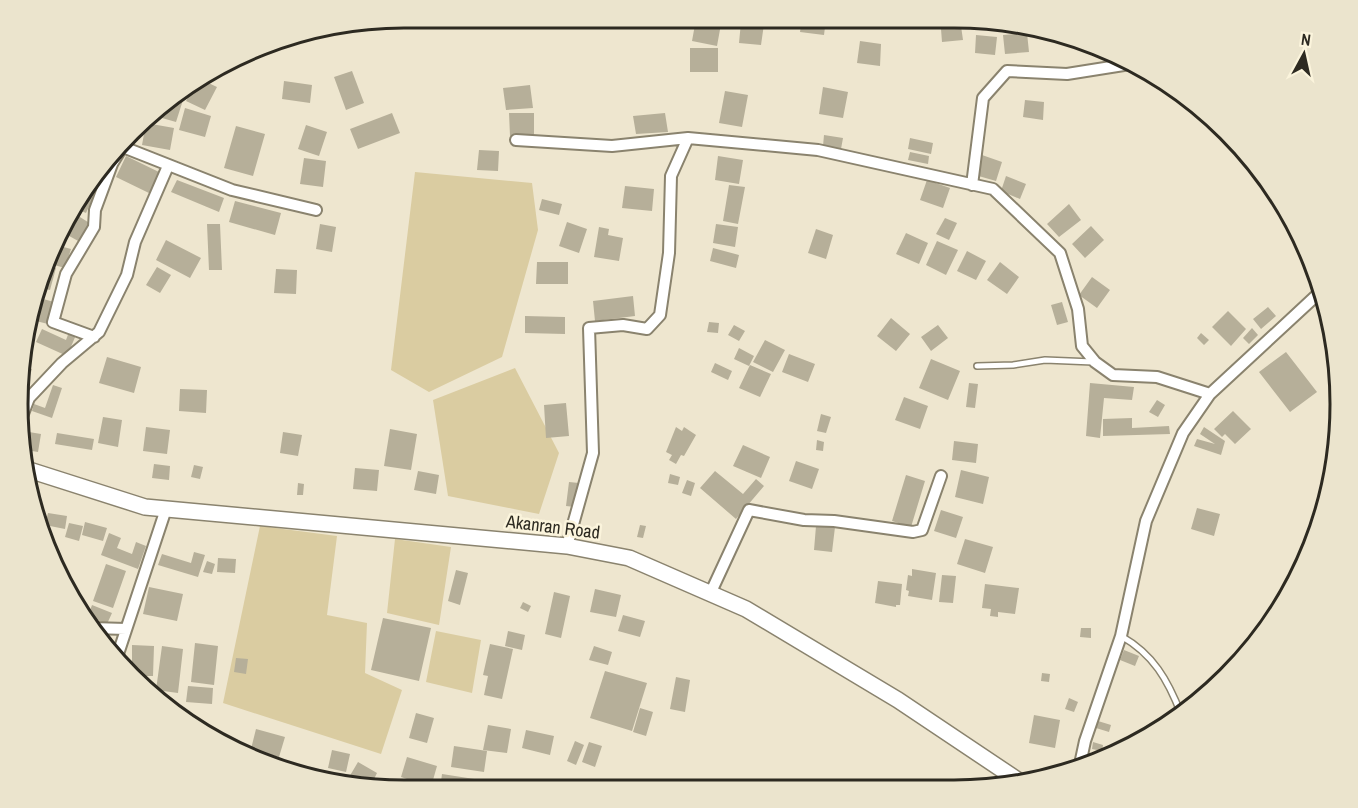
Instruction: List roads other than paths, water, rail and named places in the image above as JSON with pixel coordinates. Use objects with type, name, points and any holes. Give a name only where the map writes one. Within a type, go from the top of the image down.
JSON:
[{"type":"main road","name":"Akanran Road","points":[[35,472],[145,507],[567,546],[629,558],[746,609],[898,700],[1010,775]]},
{"type":"street","points":[[972,185],[982,98],[1007,71],[1067,74],[1118,66]]},
{"type":"street","points":[[567,546],[593,453],[589,328],[623,325],[647,329],[660,315],[669,253],[671,176],[688,138]]},
{"type":"street","points":[[516,140],[612,146],[688,138],[818,150],[993,189],[1060,253],[1078,309],[1082,346],[1095,362],[1113,375],[1157,377],[1210,394]]},
{"type":"street","points":[[127,150],[232,190],[316,210]]},
{"type":"street","points":[[28,400],[62,363],[99,332],[127,275],[135,242],[168,166]]},
{"type":"street","points":[[94,337],[53,321],[66,274],[94,227],[95,210],[109,171]]},
{"type":"street","points":[[1081,757],[1121,636],[1146,522],[1183,433],[1210,394],[1314,297]]},
{"type":"street","points":[[711,592],[749,510],[804,520],[834,521],[913,532],[922,530],[941,476]]},
{"type":"street","points":[[120,649],[166,509]]},
{"type":"street","points":[[103,628],[126,629]]},
{"type":"lane","points":[[977,366],[1013,365],[1045,360],[1095,362]]},
{"type":"lane","points":[[1121,636],[1140,646],[1157,665],[1169,684],[1178,706]]}]
